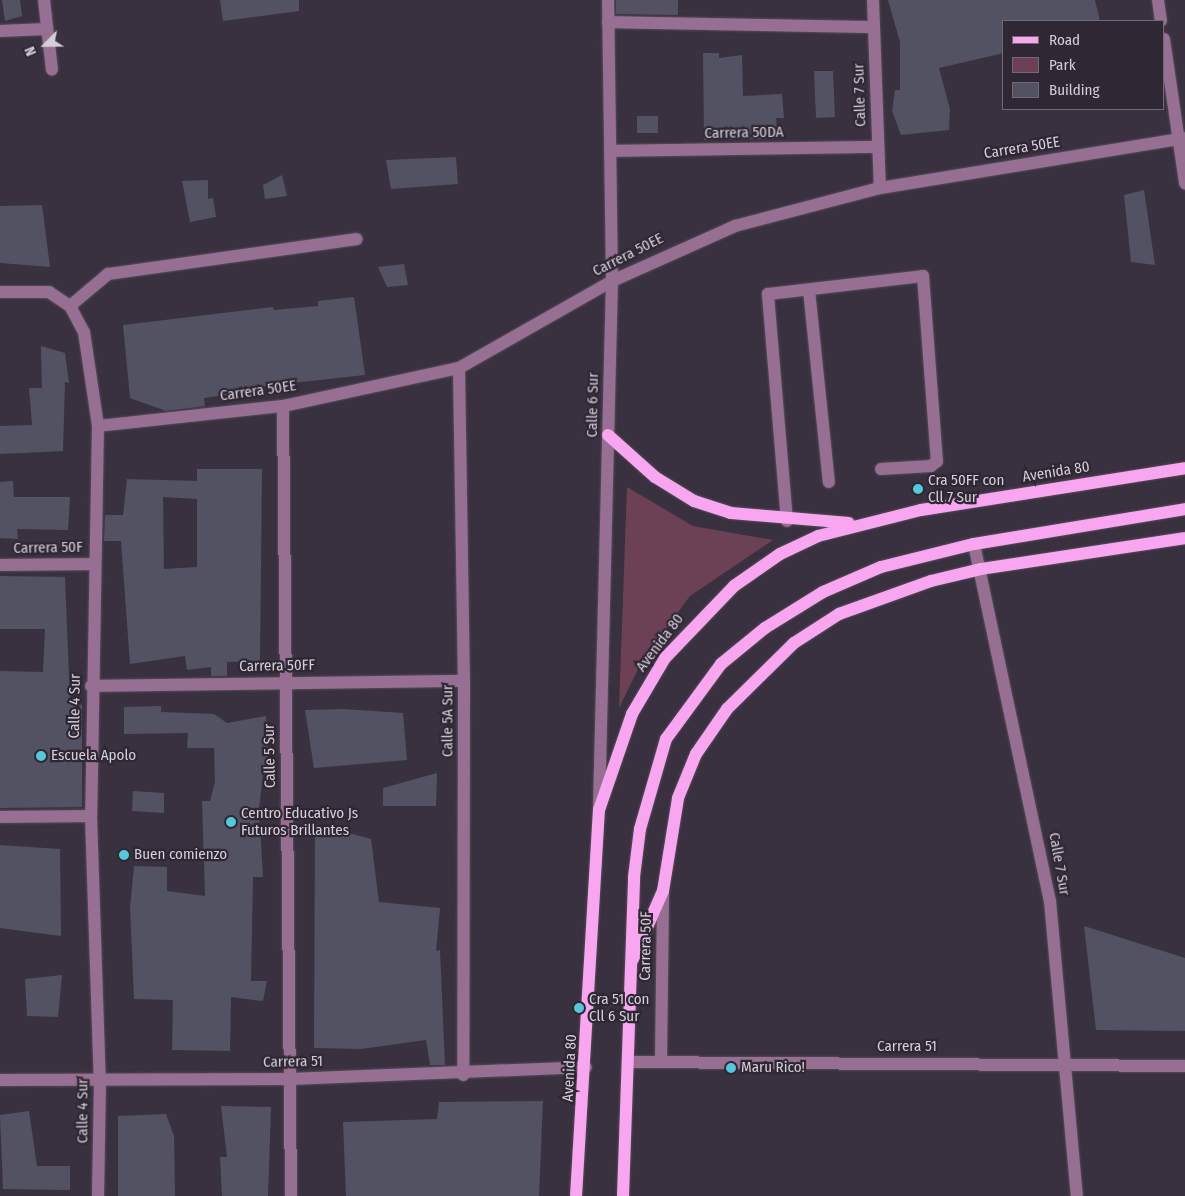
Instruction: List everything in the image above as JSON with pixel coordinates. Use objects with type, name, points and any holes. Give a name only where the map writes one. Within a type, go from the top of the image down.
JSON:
[{"type":"main road","points":[[608,435],[655,477],[694,501],[731,513],[786,521],[859,523]]},
{"type":"main road","name":"Avenida 80","points":[[576,1196],[586,1067],[598,810],[632,714],[666,658],[699,618],[780,554],[859,523],[1185,468]]},
{"type":"main road","points":[[623,1196],[634,877],[651,778],[666,739],[721,664],[765,628],[823,592],[881,567],[974,544],[1185,509]]},
{"type":"main road","points":[[630,966],[663,891],[678,798],[696,754],[727,709],[760,672],[794,643],[839,614],[885,595],[981,569],[1185,538]]},
{"type":"street","points":[[44,0],[52,70]]},
{"type":"street","name":"Calle 6 Sur","points":[[598,810],[612,281],[608,0]]},
{"type":"street","name":"Calle 7 Sur","points":[[873,0],[880,188]]},
{"type":"street","points":[[1158,0],[1161,20]]},
{"type":"street","points":[[608,22],[874,27]]},
{"type":"street","points":[[0,30],[47,29]]},
{"type":"street","points":[[1165,44],[1182,138],[1185,183]]},
{"type":"street","name":"Carrera 50EE","points":[[98,426],[283,406],[459,368],[612,281],[734,226],[880,188],[1182,138]]},
{"type":"street","name":"Carrera 50DA","points":[[610,151],[878,147]]},
{"type":"street","points":[[70,306],[108,274],[357,239]]},
{"type":"street","points":[[786,521],[766,300],[773,292],[810,290],[923,276],[937,461],[931,466],[881,469]]},
{"type":"street","points":[[810,290],[829,482]]},
{"type":"street","name":"Calle 4 Sur","points":[[0,292],[49,292],[70,306],[84,332],[98,426],[96,564],[91,686],[91,816],[100,1082],[98,1196]]},
{"type":"street","name":"Calle 5A Sur","points":[[459,368],[464,681],[463,1075]]},
{"type":"street","name":"Calle 5 Sur","points":[[283,406],[291,1196]]},
{"type":"street","name":"Calle 7 Sur","points":[[974,544],[981,569],[1050,901],[1067,1064],[1077,1196]]},
{"type":"street","name":"Carrera 50F","points":[[0,565],[96,564]]},
{"type":"street","name":"Carrera 50FF","points":[[91,686],[464,681]]},
{"type":"street","points":[[0,817],[91,816]]},
{"type":"street","name":"Carrera 50F","points":[[661,1061],[663,891]]},
{"type":"street","name":"Carrera 51","points":[[629,1062],[1185,1066]]},
{"type":"street","name":"Carrera 51","points":[[0,1080],[100,1082],[290,1079],[463,1075],[586,1067]]},
{"type":"green space","points":[[627,487],[693,526],[773,540],[690,596],[642,661],[619,708]]},
{"type":"building","points":[[2,0],[20,0],[22,16],[5,21]]},
{"type":"building","points":[[220,0],[299,0],[299,11],[223,21]]},
{"type":"building","points":[[616,0],[678,0],[678,15],[616,14]]},
{"type":"building","points":[[888,0],[1095,0],[1100,20],[1002,20],[1002,53],[939,68],[950,109],[949,130],[901,135],[892,111],[895,90],[900,90],[900,42]]},
{"type":"building","points":[[703,53],[719,53],[719,58],[742,55],[743,96],[782,94],[784,118],[776,118],[778,139],[704,140]]},
{"type":"building","points":[[814,71],[833,71],[835,117],[816,118]]},
{"type":"building","points":[[637,116],[658,116],[658,133],[637,133]]},
{"type":"building","points":[[456,157],[458,184],[391,189],[386,160]]},
{"type":"building","points":[[282,175],[287,196],[265,199],[263,185]]},
{"type":"building","points":[[208,180],[208,199],[213,198],[216,217],[190,222],[182,181]]},
{"type":"building","points":[[1144,190],[1155,265],[1131,262],[1124,195]]},
{"type":"building","points":[[42,205],[50,267],[0,263],[0,206]]},
{"type":"building","points":[[404,264],[408,285],[387,287],[378,267]]},
{"type":"building","points":[[354,297],[365,375],[239,389],[240,393],[204,398],[205,406],[166,411],[130,398],[123,325],[273,307],[274,310],[318,306],[318,301]]},
{"type":"building","points":[[41,346],[65,353],[69,383],[65,382],[63,451],[0,454],[0,426],[32,425],[29,388],[42,388]]},
{"type":"building","points":[[197,469],[262,469],[260,661],[227,662],[227,676],[211,676],[211,667],[187,670],[185,656],[130,664],[121,541],[104,541],[105,515],[123,515],[127,479],[197,481]],"holes":[[[163,497],[197,499],[197,567],[164,569]]]},
{"type":"building","points":[[13,481],[14,497],[70,497],[68,530],[17,529],[18,539],[0,538],[0,482]]},
{"type":"building","name":"Escuela Apolo","points":[[0,576],[65,577],[70,702],[82,705],[82,807],[0,808],[0,671],[43,672],[45,629],[0,629]]},
{"type":"building","points":[[161,706],[161,712],[214,714],[227,723],[266,716],[269,773],[263,774],[259,809],[263,877],[253,877],[251,981],[267,981],[263,1001],[231,997],[230,1051],[172,1050],[173,1000],[134,999],[130,908],[134,866],[167,867],[167,891],[205,896],[202,801],[210,801],[215,782],[214,748],[187,748],[188,733],[124,734],[124,707]]},
{"type":"building","points":[[344,709],[403,713],[407,760],[314,768],[305,710]]},
{"type":"building","points":[[437,773],[436,806],[383,806],[383,788]]},
{"type":"building","points":[[133,791],[164,793],[164,813],[132,811]]},
{"type":"building","points":[[315,824],[371,839],[379,902],[440,908],[436,951],[440,950],[445,1065],[430,1065],[426,1040],[361,1049],[314,1048]]},
{"type":"building","points":[[0,845],[60,849],[61,936],[0,928]]},
{"type":"building","points":[[1084,926],[1185,958],[1185,1031],[1096,1030]]},
{"type":"building","points":[[62,975],[58,1017],[27,1016],[25,979]]},
{"type":"building","points":[[543,1101],[539,1196],[346,1196],[343,1122],[437,1119],[439,1102]]},
{"type":"building","points":[[221,1106],[271,1107],[268,1196],[222,1196],[220,1157],[227,1157]]},
{"type":"building","points":[[29,1111],[37,1166],[70,1166],[70,1190],[3,1189],[0,1115]]},
{"type":"building","points":[[166,1114],[174,1136],[175,1196],[118,1196],[118,1116]]},
{"type":"place","name":"Cra 50FF con Cll 7 Sur","points":[[918,489]]},
{"type":"place","name":"Escuela Apolo","points":[[41,756]]},
{"type":"place","name":"Centro Educativo Js Futuros Brillantes","points":[[231,822]]},
{"type":"place","name":"Buen comienzo","points":[[124,855]]},
{"type":"place","name":"Cra 51 con Cll 6 Sur","points":[[579,1008]]},
{"type":"place","name":"Maru Rico!","points":[[731,1068]]}]
